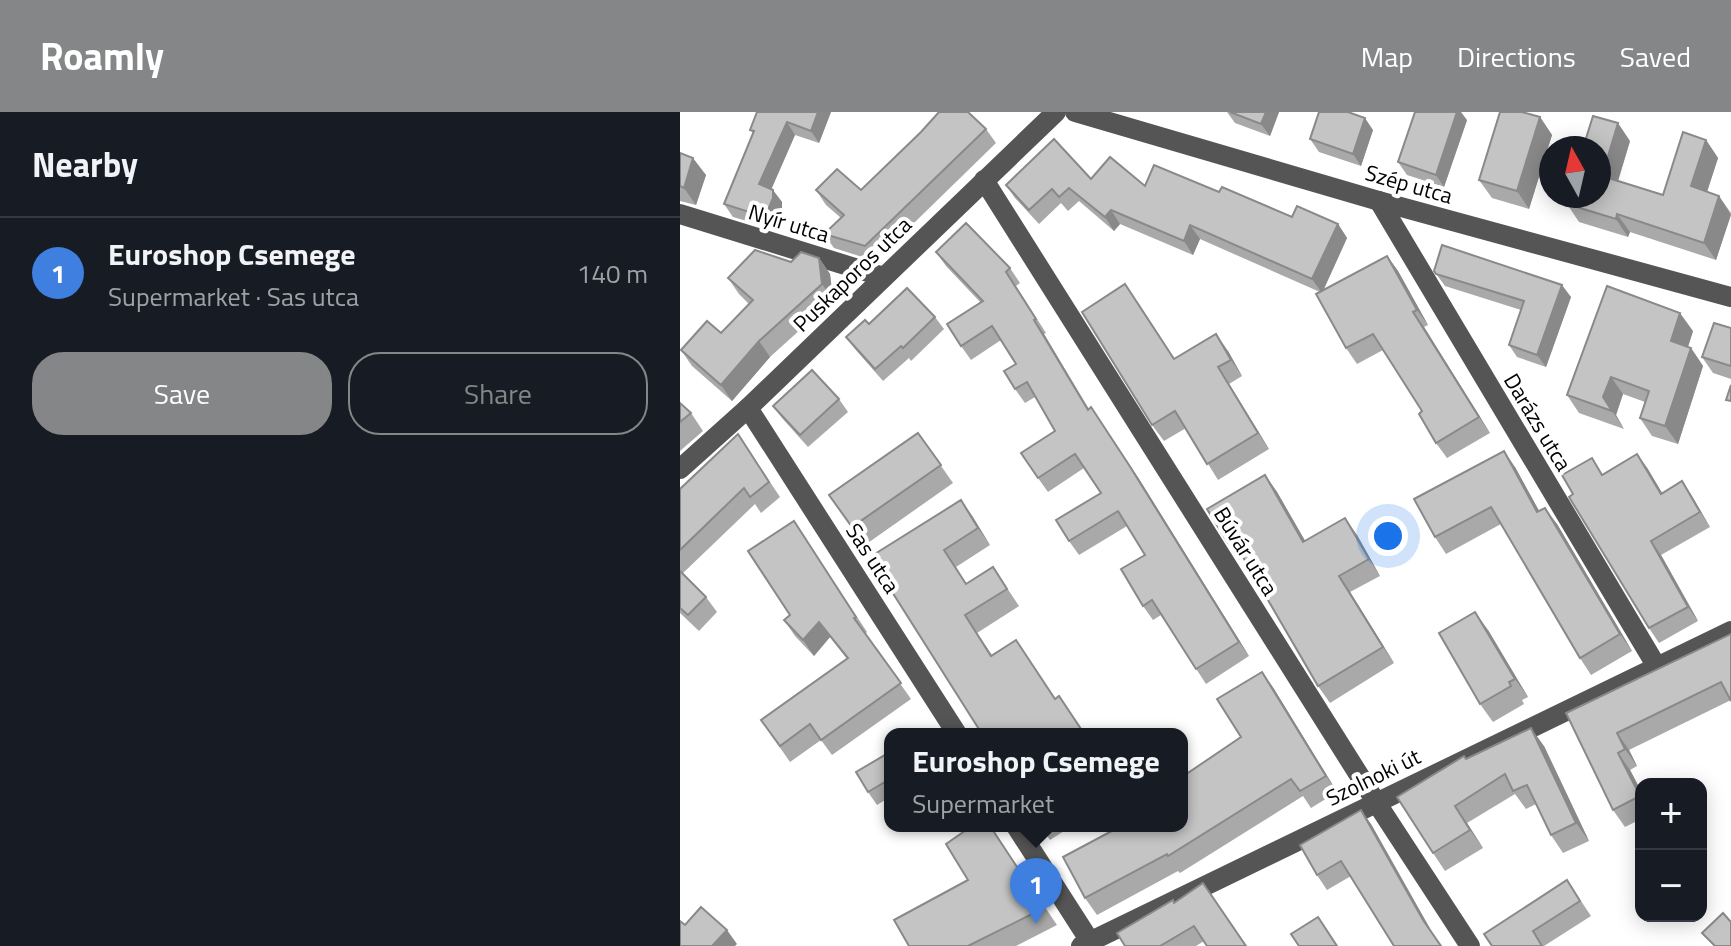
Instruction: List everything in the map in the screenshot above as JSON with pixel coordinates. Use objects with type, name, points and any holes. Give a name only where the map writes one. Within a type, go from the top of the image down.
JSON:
[{"type":"street","name":"Puskaporos utca","points":[[680,469],[748,408],[1056,112]]},
{"type":"street","name":"Szép utca","points":[[1075,112],[1379,201],[1731,297]]},
{"type":"street","name":"Búvár utca","points":[[984,180],[1470,946]]},
{"type":"street","name":"Darázs utca","points":[[1379,201],[1657,667]]},
{"type":"street","name":"Nyír utca","points":[[680,214],[884,277]]},
{"type":"street","name":"Sas utca","points":[[748,408],[953,728]]},
{"type":"street","name":"Szolnoki út","points":[[1088,945],[1731,631]]},
{"type":"street","points":[[1020,832],[1088,945]]},
{"type":"building","points":[[757,112],[818,112],[811,131],[787,122],[759,184],[773,190],[765,217],[724,204],[754,131],[750,130]]},
{"type":"building","points":[[939,112],[968,112],[986,129],[865,246],[824,234],[844,215],[816,190],[837,169],[861,190]]},
{"type":"building","points":[[1230,112],[1266,112],[1261,124]]},
{"type":"building","points":[[1319,112],[1348,112],[1365,118],[1353,154],[1310,139]]},
{"type":"building","points":[[1415,112],[1457,112],[1436,175],[1398,162]]},
{"type":"building","points":[[1500,112],[1522,112],[1540,117],[1517,191],[1479,180]]},
{"type":"building","points":[[1593,116],[1618,123],[1611,146],[1611,136],[1587,136]]},
{"type":"building","points":[[1683,132],[1706,140],[1691,186],[1719,196],[1704,243],[1617,214],[1616,219],[1580,208],[1611,208],[1611,179],[1663,195]]},
{"type":"building","points":[[1054,139],[1091,179],[1110,157],[1145,186],[1154,165],[1219,192],[1222,187],[1292,217],[1297,206],[1338,224],[1312,279],[1190,225],[1184,241],[1111,210],[1105,217],[1069,188],[1059,197],[1052,189],[1029,210],[1006,185]]},
{"type":"building","points":[[680,153],[693,158],[684,188],[680,186]]},
{"type":"building","points":[[966,223],[1010,268],[1006,272],[1088,410],[1091,407],[1129,465],[1239,642],[1196,669],[1152,600],[1143,606],[1121,569],[1145,555],[1118,511],[1069,541],[1056,520],[1101,493],[1075,454],[1038,478],[1021,453],[1055,431],[1027,382],[1015,389],[1004,371],[1016,364],[992,326],[961,346],[947,324],[983,301],[936,252]]},
{"type":"building","points":[[1442,245],[1562,285],[1537,355],[1509,345],[1524,301],[1436,274],[1434,271]]},
{"type":"building","points":[[755,250],[791,262],[801,252],[819,258],[822,284],[759,341],[721,385],[681,350],[707,321],[721,333],[753,300],[728,278]]},
{"type":"building","points":[[1387,256],[1417,310],[1413,312],[1479,417],[1436,443],[1419,414],[1422,411],[1373,334],[1346,348],[1316,294]]},
{"type":"building","points":[[1125,284],[1174,359],[1216,334],[1231,360],[1218,367],[1258,433],[1207,464],[1175,411],[1152,425],[1082,312]]},
{"type":"building","points":[[1607,286],[1680,313],[1671,341],[1691,348],[1665,426],[1640,418],[1649,391],[1611,377],[1603,397],[1612,411],[1567,395]]},
{"type":"building","points":[[907,288],[935,317],[903,348],[901,346],[875,369],[846,337],[865,320],[869,324]]},
{"type":"building","points":[[1714,323],[1731,328],[1731,366],[1702,357]]},
{"type":"building","points":[[812,370],[839,399],[800,435],[773,406]]},
{"type":"building","points":[[680,403],[691,413],[680,422]]},
{"type":"building","points":[[918,433],[941,465],[852,527],[829,495]]},
{"type":"building","points":[[738,434],[769,482],[750,497],[744,488],[680,550],[680,489]]},
{"type":"building","points":[[1504,451],[1537,512],[1545,508],[1620,634],[1580,658],[1491,507],[1435,537],[1414,499]]},
{"type":"building","points":[[1637,454],[1661,494],[1682,481],[1700,512],[1651,541],[1688,607],[1649,628],[1569,497],[1573,494],[1562,475],[1592,458],[1602,475]]},
{"type":"building","points":[[1265,475],[1303,542],[1345,518],[1369,559],[1339,576],[1383,647],[1318,686],[1233,540],[1228,543],[1207,509]]},
{"type":"building","points":[[961,500],[978,528],[944,550],[966,584],[993,567],[1007,589],[965,615],[991,656],[1016,640],[1055,699],[1059,696],[1080,728],[978,728],[870,557]]},
{"type":"building","points":[[794,521],[854,618],[901,683],[821,740],[810,724],[780,746],[761,720],[848,658],[819,622],[803,640],[784,620],[790,615],[748,551]]},
{"type":"building","points":[[680,571],[706,597],[688,615],[680,608]]},
{"type":"building","points":[[1475,612],[1515,679],[1509,682],[1511,686],[1480,704],[1439,633]]},
{"type":"building","points":[[1731,634],[1731,701],[1721,682],[1617,733],[1625,749],[1618,753],[1635,786],[1635,799],[1613,810],[1566,713]]},
{"type":"building","points":[[1262,672],[1326,776],[1300,791],[1291,779],[1168,856],[1085,898],[1063,857],[1110,832],[1188,832],[1188,773],[1241,737],[1217,699]]},
{"type":"building","points":[[1531,728],[1576,823],[1551,835],[1527,785],[1513,791],[1505,774],[1455,806],[1470,830],[1433,853],[1397,797],[1464,756],[1466,759]]},
{"type":"building","points":[[884,756],[884,783],[868,792],[856,772]]},
{"type":"building","points":[[1361,810],[1441,946],[1394,946],[1341,861],[1317,875],[1300,845]]},
{"type":"building","points":[[963,832],[994,832],[1044,908],[968,946],[909,946],[894,920],[968,880],[946,844]]},
{"type":"building","points":[[1567,880],[1580,901],[1533,931],[1542,946],[1492,946],[1484,934]]},
{"type":"building","points":[[1203,883],[1246,946],[1207,946],[1194,926],[1160,946],[1125,946],[1117,933],[1173,900],[1174,903]]},
{"type":"building","points":[[701,907],[727,930],[712,946],[680,946],[680,921],[685,925]]},
{"type":"building","points":[[1723,913],[1731,922],[1731,946],[1715,946],[1702,933]]},
{"type":"building","points":[[1318,917],[1337,946],[1299,946],[1291,934]]},
{"type":"place","name":"Euroshop Csemege","points":[[1036,924]]}]
